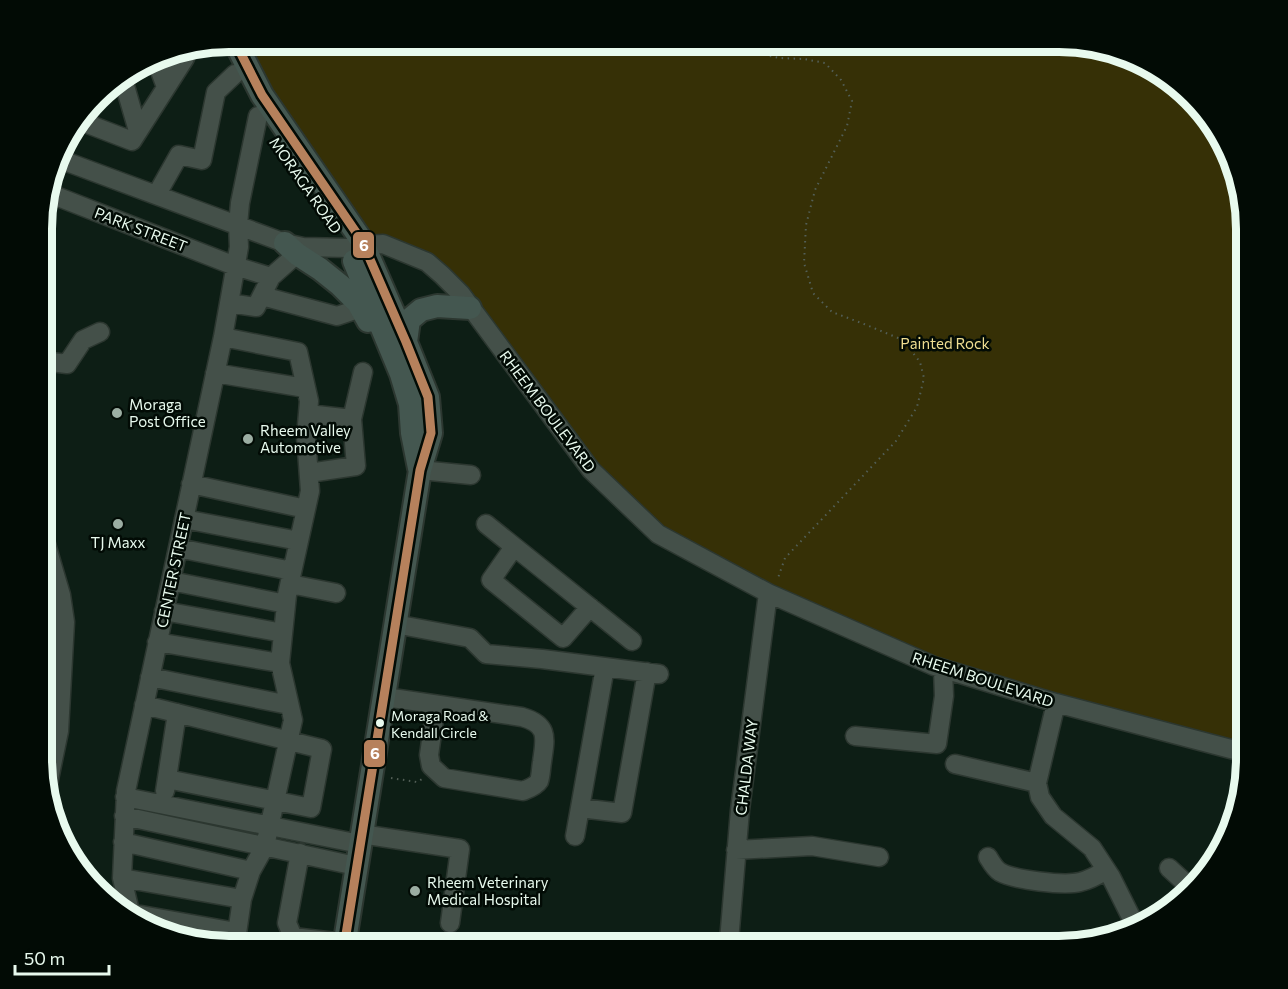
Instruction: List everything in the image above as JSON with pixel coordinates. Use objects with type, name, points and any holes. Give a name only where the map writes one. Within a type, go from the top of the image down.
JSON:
[{"type":"main road","name":"MORAGA ROAD","points":[[224,52],[249,103],[356,246]]},
{"type":"main road","name":"MORAGA ROAD","points":[[240,52],[262,95],[356,246],[398,343],[428,398],[431,433],[420,470],[345,936]]},
{"type":"main road","points":[[291,248],[327,274],[361,308],[369,322],[398,343],[409,320],[421,310],[437,306],[470,308]]},
{"type":"street","points":[[87,124],[132,141],[183,59]]},
{"type":"street","points":[[159,68],[166,87]]},
{"type":"street","points":[[157,195],[179,155],[202,160],[216,92],[235,74]]},
{"type":"street","points":[[125,87],[138,131]]},
{"type":"street","name":"CENTER STREET","points":[[128,904],[122,878],[125,797],[223,337],[239,247],[240,202],[258,116]]},
{"type":"street","name":"RHEEM BOULEVARD","points":[[66,162],[238,225],[291,248],[383,244],[427,262],[461,294],[591,470],[658,534],[773,586],[943,669],[1056,703],[1235,750]]},
{"type":"street","name":"PARK STREET","points":[[56,196],[235,266],[271,277]]},
{"type":"street","points":[[229,303],[256,307],[271,277],[291,248]]},
{"type":"street","points":[[262,296],[337,316],[361,308]]},
{"type":"street","points":[[53,362],[68,364],[84,340],[100,332]]},
{"type":"street","points":[[223,337],[297,352],[309,401],[306,437],[310,491],[286,604],[280,663],[293,720],[265,846],[251,871],[242,899],[236,936]]},
{"type":"street","points":[[309,473],[356,466],[352,419],[363,372]]},
{"type":"street","points":[[215,374],[305,388]]},
{"type":"street","points":[[308,414],[352,419]]},
{"type":"street","points":[[420,470],[471,475]]},
{"type":"street","points":[[191,484],[306,509]]},
{"type":"street","points":[[184,519],[299,542]]},
{"type":"street","points":[[486,524],[633,641]]},
{"type":"street","points":[[514,547],[491,580],[563,638]]},
{"type":"street","points":[[178,548],[291,577],[336,593]]},
{"type":"street","points":[[53,566],[62,595],[65,622],[59,731],[53,760]]},
{"type":"street","points":[[171,580],[286,604]]},
{"type":"street","name":"CHALDA WAY","points":[[729,936],[740,810],[773,586]]},
{"type":"street","points":[[560,661],[563,638],[590,608]]},
{"type":"street","points":[[164,611],[283,633]]},
{"type":"street","points":[[395,624],[470,638],[486,654],[653,673],[622,813],[580,808]]},
{"type":"street","points":[[157,642],[280,663]]},
{"type":"street","points":[[575,837],[605,667]]},
{"type":"street","points":[[855,736],[937,744],[944,696],[943,669]]},
{"type":"street","points":[[150,677],[290,705]]},
{"type":"street","points":[[383,697],[522,717],[534,720],[546,738],[539,780],[523,791],[444,778],[431,766],[429,756],[436,705]]},
{"type":"street","points":[[1056,703],[1037,783],[1040,797],[1053,816],[1092,848],[1132,920]]},
{"type":"street","points":[[144,705],[322,749],[311,808],[167,779]]},
{"type":"street","points":[[163,804],[177,713]]},
{"type":"street","points":[[955,764],[1037,783]]},
{"type":"street","points":[[125,797],[270,826],[359,848]]},
{"type":"street","points":[[124,816],[300,853],[359,848],[460,849],[450,923]]},
{"type":"street","points":[[123,842],[251,871]]},
{"type":"street","points":[[736,850],[812,846],[879,857]]},
{"type":"street","points":[[292,936],[287,923],[300,853]]},
{"type":"street","points":[[988,857],[998,871],[1014,878],[1045,882],[1078,883],[1106,870]]},
{"type":"street","points":[[1169,868],[1186,883]]},
{"type":"street","points":[[122,878],[242,899]]},
{"type":"street","points":[[159,922],[223,936]]},
{"type":"path","points":[[756,53],[779,58],[825,63],[841,80],[852,101],[847,126],[815,190],[806,225],[804,263],[813,293],[832,312],[903,340],[921,362],[924,378],[917,406],[896,441],[785,558],[773,586]]},
{"type":"path","points":[[391,778],[417,782],[437,771]]},
{"type":"green space","name":"Painted Rock","points":[[241,52],[1070,53],[1104,59],[1147,76],[1175,96],[1206,131],[1226,172],[1234,206],[1236,229],[1235,750],[943,669],[658,534],[591,470],[442,275],[364,245]]},
{"type":"green space","points":[[53,616],[55,624],[53,681]]},
{"type":"transit line","name":"6","points":[[240,52],[262,95],[362,241],[428,397],[431,433],[420,470],[346,936]]},
{"type":"place","name":"Moraga Post Office","points":[[117,413]]},
{"type":"place","name":"Rheem Valley Automotive","points":[[248,439]]},
{"type":"place","name":"TJ Maxx","points":[[118,524]]},
{"type":"place","name":"Moraga Road & Kendall Circle","points":[[380,723]]},
{"type":"place","name":"Rheem Veterinary Medical Hospital","points":[[415,891]]}]
